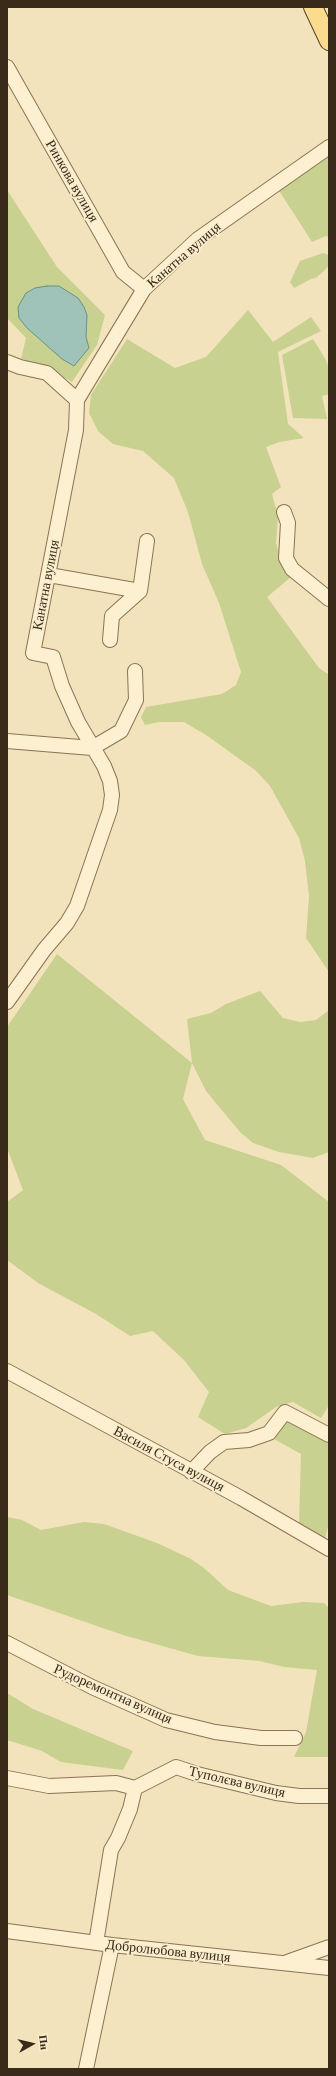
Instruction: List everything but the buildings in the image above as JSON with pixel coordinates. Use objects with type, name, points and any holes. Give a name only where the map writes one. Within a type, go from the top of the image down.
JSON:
[{"type":"main road","points":[[313,7],[329,42]]},
{"type":"street","name":"Ринкова вулиця","points":[[7,67],[123,272],[144,289]]},
{"type":"street","name":"Канатна вулиця","points":[[92,748],[78,722],[62,686],[53,657],[33,653],[76,430],[77,400],[144,289],[198,239],[329,147]]},
{"type":"street","points":[[7,362],[20,367],[47,373],[77,400]]},
{"type":"street","points":[[284,512],[288,523],[286,558],[292,569],[329,598]]},
{"type":"street","points":[[110,640],[112,616],[140,591],[147,541]]},
{"type":"street","points":[[49,574],[140,591]]},
{"type":"street","points":[[7,741],[92,748],[121,731],[136,700],[135,671]]},
{"type":"street","points":[[7,1002],[44,950],[67,923],[77,906],[110,810],[112,795],[110,781],[104,766],[92,748]]},
{"type":"street","name":"Василя Стуса вулиця","points":[[7,1371],[329,1549]]},
{"type":"street","points":[[191,1472],[210,1452],[224,1442],[249,1440],[269,1433],[285,1412],[329,1435]]},
{"type":"street","name":"Рудоремонтна вулиця","points":[[7,1643],[92,1687],[166,1720],[214,1732],[260,1738],[295,1738]]},
{"type":"street","name":"Туполєва вулиця","points":[[135,1788],[176,1767],[197,1774],[276,1793],[299,1796],[329,1796]]},
{"type":"street","points":[[7,1778],[49,1786],[116,1783],[135,1788],[127,1816],[118,1838],[111,1850],[96,1943]]},
{"type":"street","name":"Добролюбова вулиця","points":[[7,1931],[112,1945],[329,1968]]},
{"type":"street","points":[[86,2069],[112,1945]]},
{"type":"street","points":[[281,1964],[329,1947]]},
{"type":"green space","points":[[329,149],[329,237],[326,236],[312,242],[276,186]]},
{"type":"green space","points":[[7,190],[57,267],[105,315],[97,345],[72,382],[53,371],[21,359],[26,338],[7,318]],"holes":[[[35,288],[86,337],[89,348],[47,345],[38,338],[27,293]]]},
{"type":"green space","points":[[323,253],[329,255],[329,265],[316,278],[294,288],[290,282],[300,261]]},
{"type":"green space","points":[[248,310],[273,342],[311,317],[321,331],[278,352],[288,424],[304,438],[279,442],[266,447],[281,487],[272,494],[278,516],[276,543],[280,559],[291,577],[267,597],[319,668],[329,675],[329,972],[306,938],[309,896],[305,861],[299,838],[270,786],[255,770],[206,735],[184,722],[159,722],[145,725],[141,717],[146,707],[222,694],[236,685],[241,672],[219,603],[202,564],[188,512],[174,478],[143,451],[113,444],[98,431],[89,413],[91,395],[127,339],[175,368],[206,357]]},
{"type":"green space","points":[[313,339],[326,360],[329,369],[329,394],[322,396],[327,419],[293,418],[282,355]]},
{"type":"green space","points":[[57,954],[192,1063],[183,1099],[205,1140],[281,1165],[329,1202],[329,1405],[321,1418],[293,1402],[276,1407],[246,1428],[225,1434],[198,1417],[209,1392],[184,1360],[153,1331],[130,1336],[96,1314],[38,1283],[7,1260],[7,1202],[23,1190],[7,1148],[7,1027]]},
{"type":"green space","points":[[260,991],[283,1018],[300,1022],[316,1020],[329,1010],[329,1152],[313,1158],[279,1152],[253,1143],[240,1132],[206,1091],[192,1063],[187,1019],[211,1013],[226,1004]]},
{"type":"green space","points":[[289,1419],[329,1443],[329,1522],[325,1539],[299,1523],[301,1454],[274,1439]]},
{"type":"green space","points":[[7,1517],[22,1520],[41,1530],[84,1522],[104,1524],[157,1543],[191,1559],[204,1568],[228,1590],[271,1606],[303,1602],[324,1603],[329,1608],[329,1757],[294,1757],[306,1732],[317,1670],[284,1667],[260,1661],[198,1656],[123,1635],[7,1595]]},
{"type":"green space","points":[[7,1693],[33,1709],[133,1751],[123,1770],[61,1762],[42,1751],[7,1740]]},
{"type":"water","points":[[59,286],[78,298],[87,315],[86,337],[89,348],[74,366],[62,359],[27,328],[19,318],[18,307],[26,293],[35,288]]}]
